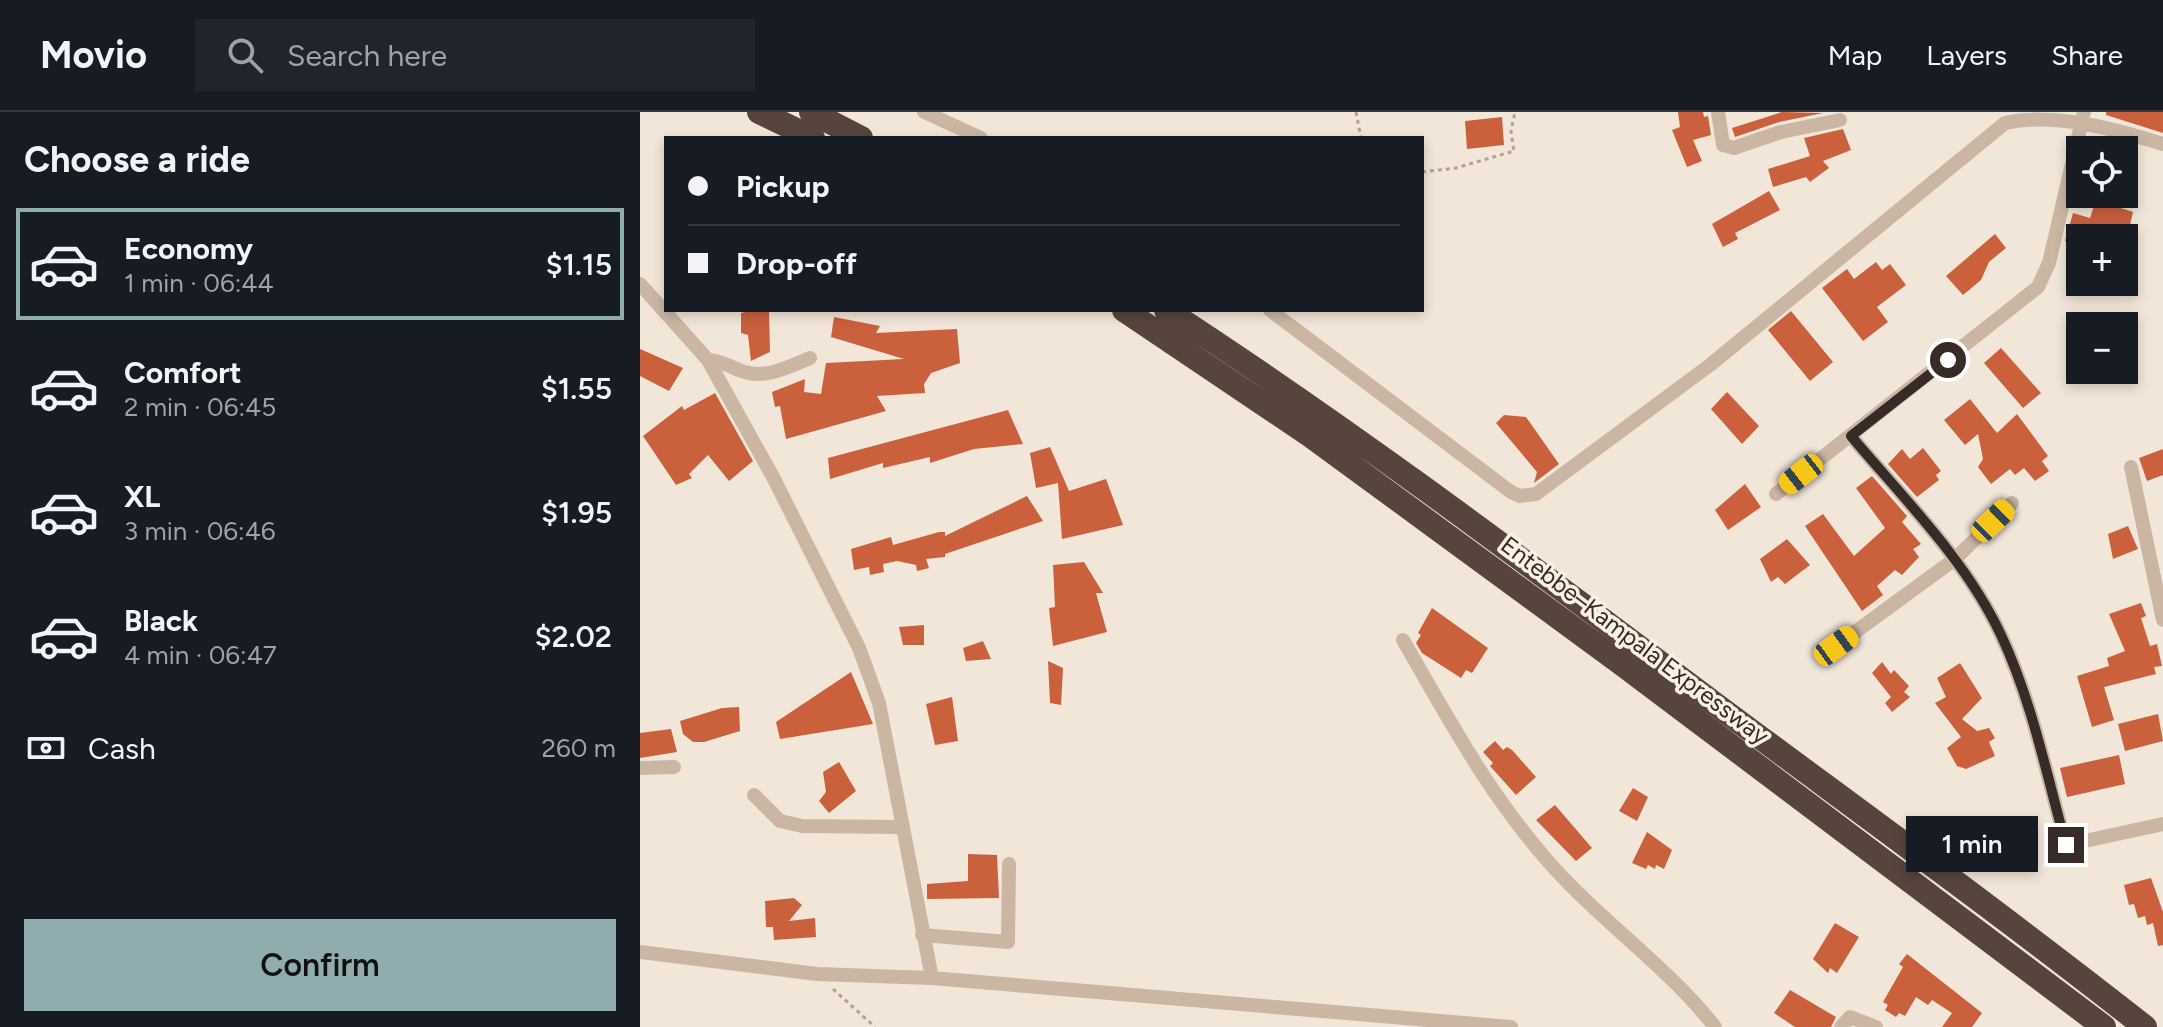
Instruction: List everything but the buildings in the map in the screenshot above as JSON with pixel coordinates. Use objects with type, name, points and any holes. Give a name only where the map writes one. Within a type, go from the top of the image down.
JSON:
[{"type":"highway","points":[[759,112],[809,136]]},
{"type":"highway","points":[[811,112],[857,136]]},
{"type":"highway","name":"Entebbe–Kampala Expressway","points":[[1127,312],[1324,445],[2104,1027]]},
{"type":"highway","name":"Entebbe–Kampala Expressway","points":[[1169,312],[1286,387],[1493,535],[1881,824],[2145,1027]]},
{"type":"street","points":[[924,112],[977,136]]},
{"type":"street","points":[[1718,112],[1723,145],[1734,148],[1781,132],[1840,120]]},
{"type":"street","points":[[1273,312],[1511,492],[1520,496],[1536,494],[1710,365],[1866,233],[2005,123],[2024,114],[2083,115],[2163,144]]},
{"type":"street","points":[[1776,494],[2038,287],[2049,263],[2083,115]]},
{"type":"street","points":[[640,284],[664,311]]},
{"type":"street","points":[[665,312],[708,360],[773,477],[864,658],[879,703],[932,978]]},
{"type":"street","points":[[708,360],[724,361],[751,374],[782,369],[810,358]]},
{"type":"street","points":[[1851,436],[1955,559],[2001,635],[2034,727],[2066,845],[2163,824]]},
{"type":"street","points":[[2131,467],[2163,620]]},
{"type":"street","points":[[1836,646],[1955,559],[2012,503]]},
{"type":"street","points":[[1403,640],[1486,785],[1539,851],[1715,1027]]},
{"type":"street","points":[[640,768],[674,767]]},
{"type":"street","points":[[754,795],[780,821],[802,826],[901,827]]},
{"type":"street","points":[[922,935],[1008,942],[1009,864]]},
{"type":"street","points":[[640,952],[817,974],[932,978],[1511,1027]]},
{"type":"street","points":[[1841,1027],[1850,1017],[1876,1027]]},
{"type":"path","points":[[1356,112],[1361,136]]},
{"type":"path","points":[[1424,172],[1456,168],[1514,151],[1511,131],[1515,112]]},
{"type":"path","points":[[817,974],[875,1027]]},
{"type":"route","points":[[1948,360],[1851,436],[1955,559],[2001,635],[2034,727],[2066,845]]}]
